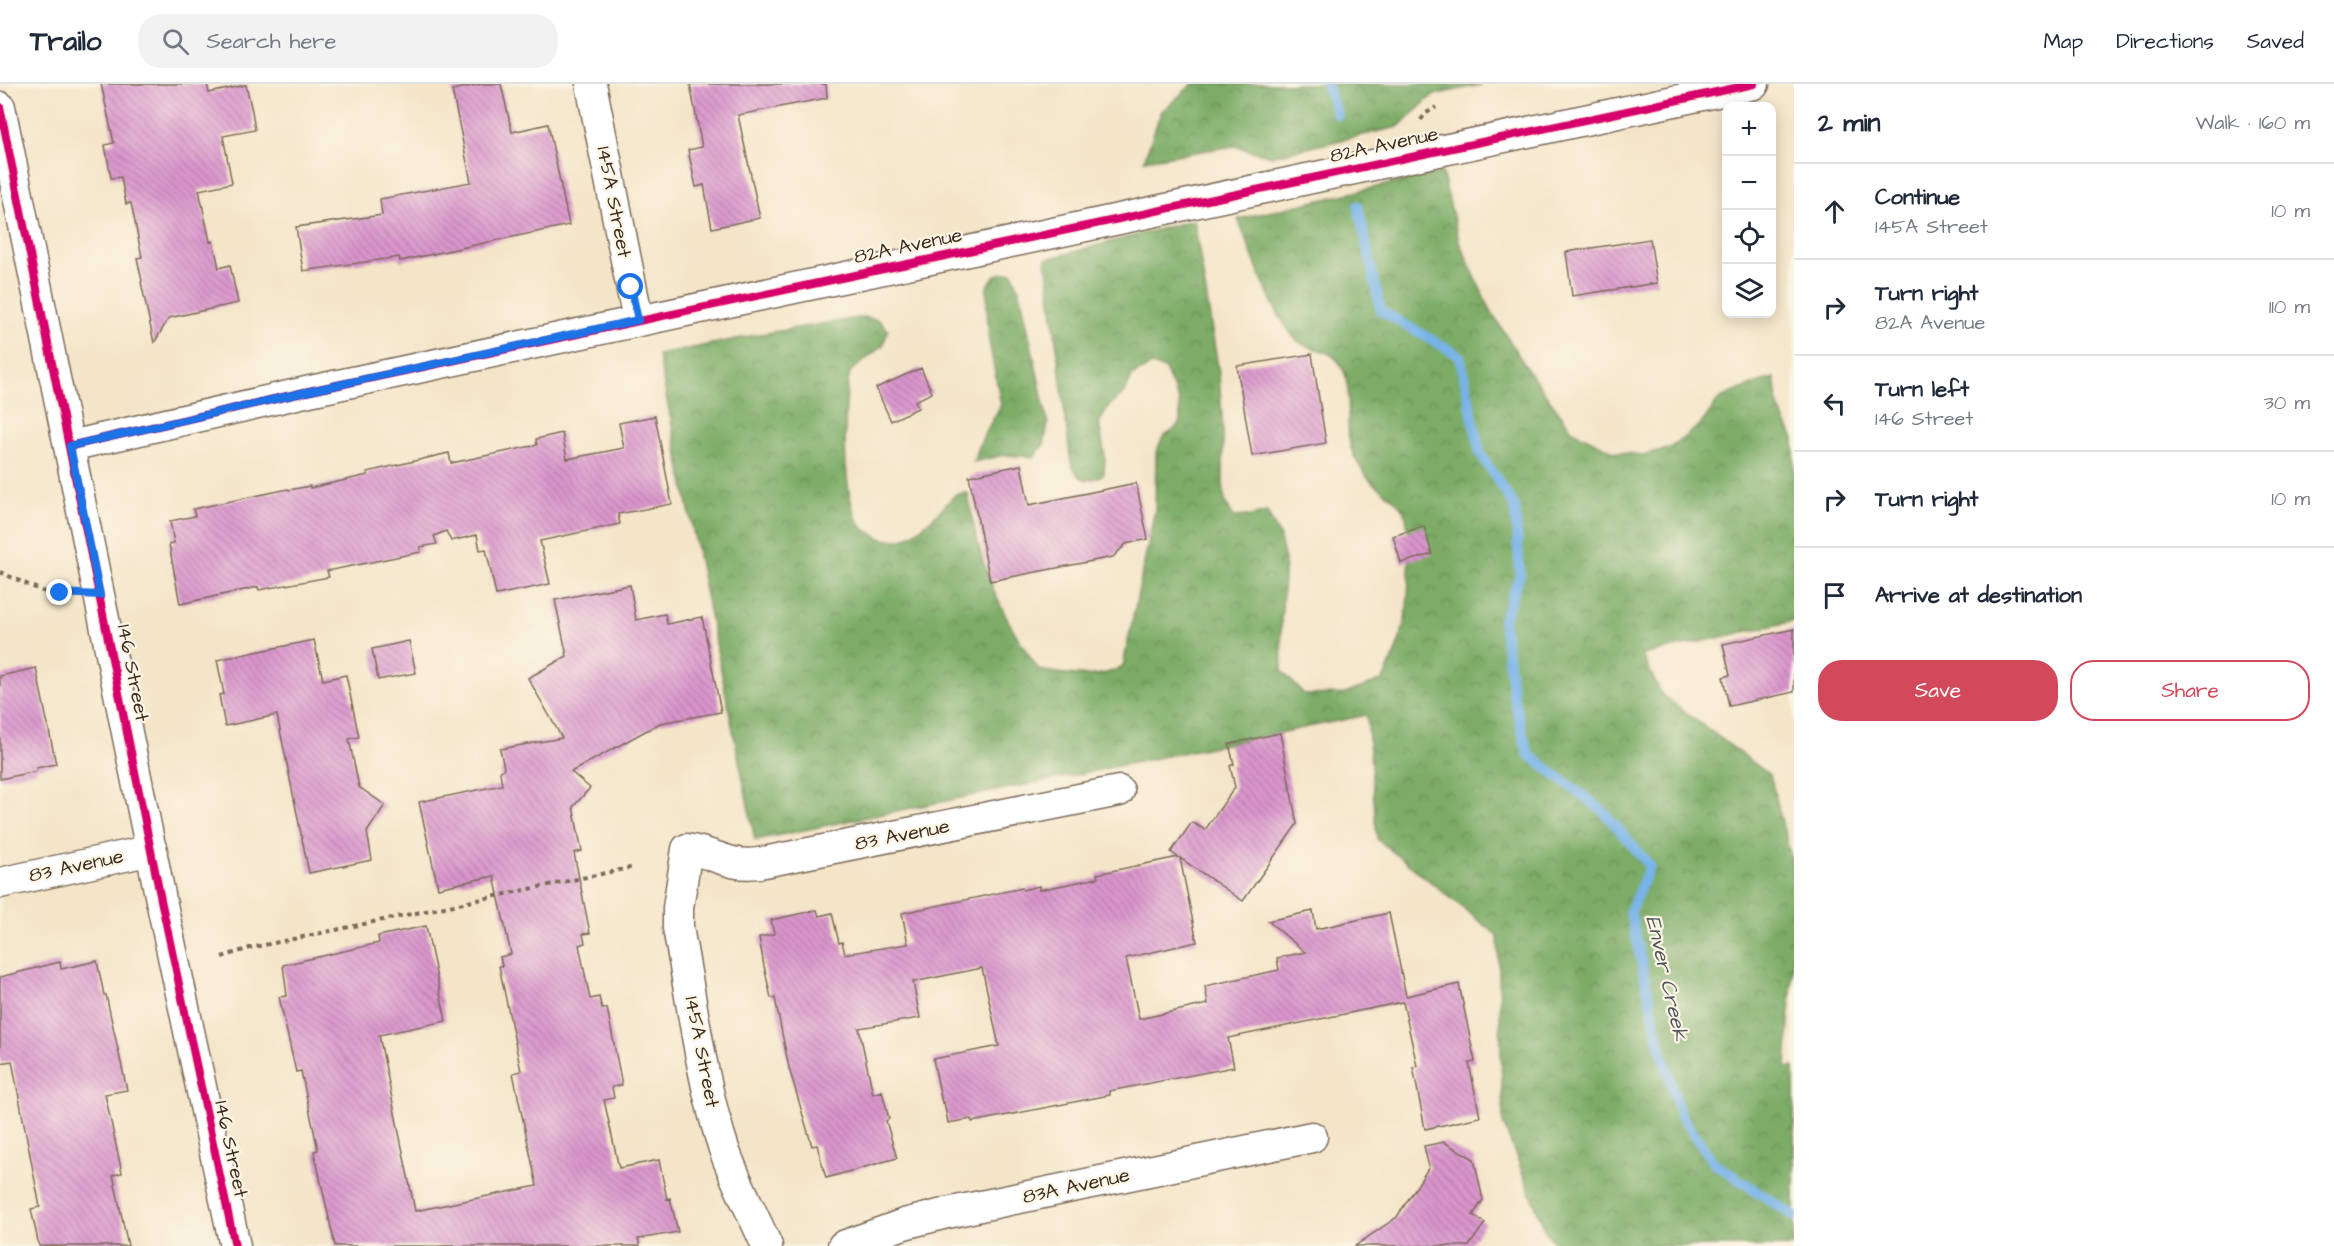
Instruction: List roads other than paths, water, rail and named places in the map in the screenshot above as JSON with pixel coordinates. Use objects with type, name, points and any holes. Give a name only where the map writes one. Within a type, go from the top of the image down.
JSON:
[{"type":"street","name":"145A Street","points":[[591,84],[638,320]]},
{"type":"street","name":"82A Avenue","points":[[70,446],[310,391],[1704,89],[1754,84]]},
{"type":"street","name":"146 Street","points":[[0,107],[235,1246]]},
{"type":"street","name":"83 Avenue","points":[[687,849],[705,852],[734,864],[759,863],[1119,791]]},
{"type":"street","name":"145A Street","points":[[687,849],[678,908],[678,928],[705,1072],[724,1149],[741,1192],[767,1246]]},
{"type":"street","name":"83 Avenue","points":[[0,883],[152,850]]},
{"type":"street","name":"83A Avenue","points":[[843,1246],[904,1224],[947,1213],[1312,1137]]},
{"type":"waterway","name":"Enver Creek","points":[[1326,84],[1337,115]]},
{"type":"waterway","name":"Enver Creek","points":[[1358,206],[1381,311],[1460,356],[1480,453],[1515,507],[1520,574],[1503,621],[1513,695],[1528,754],[1603,811],[1650,866],[1630,911],[1660,1046],[1680,1114],[1714,1163],[1794,1216]]}]
